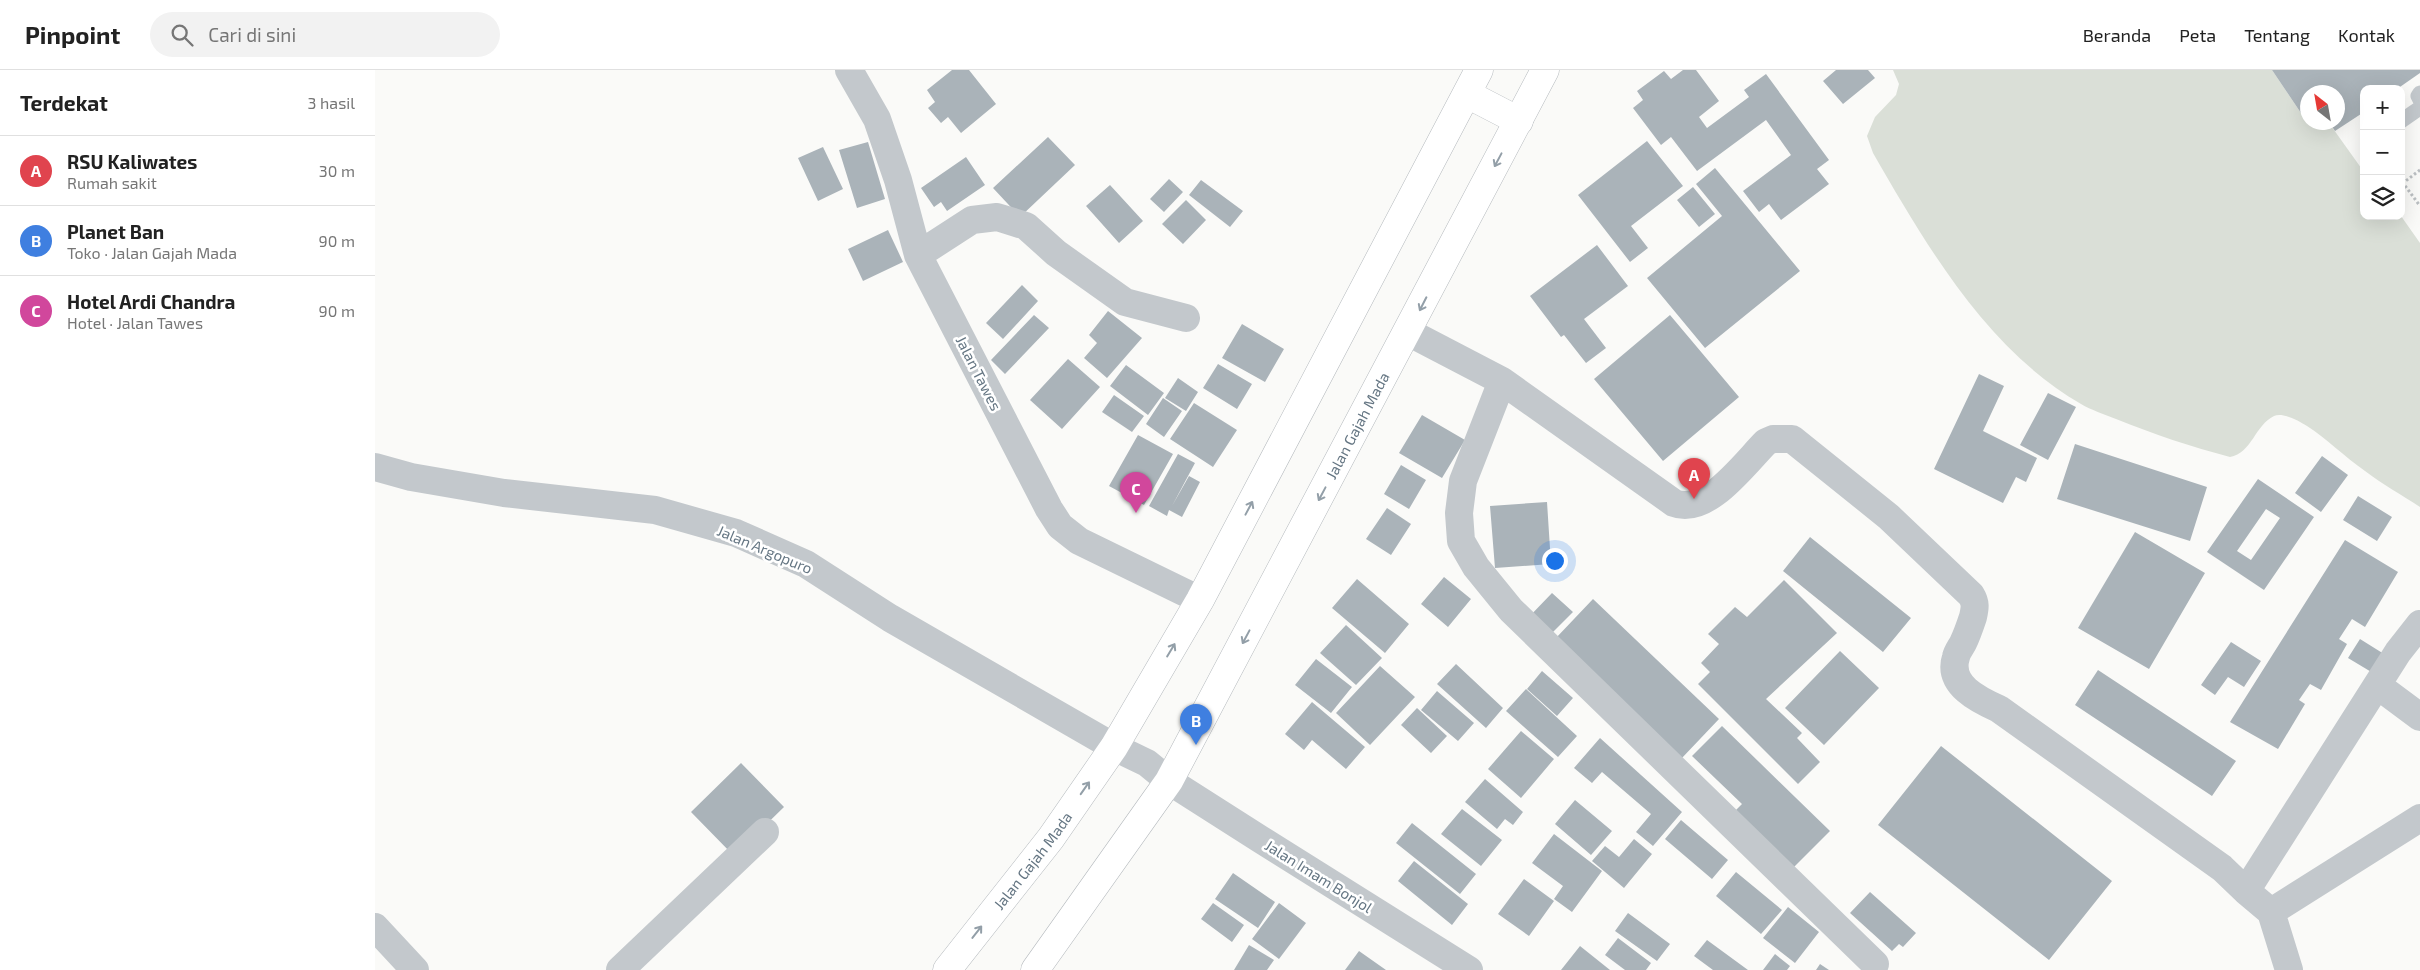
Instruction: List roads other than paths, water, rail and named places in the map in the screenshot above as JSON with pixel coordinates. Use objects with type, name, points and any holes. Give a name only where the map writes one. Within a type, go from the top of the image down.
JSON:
[{"type":"highway","name":"Jalan Gajah Mada","points":[[947,970],[1051,838],[1114,747],[1200,600],[1479,70]]},
{"type":"highway","name":"Jalan Gajah Mada","points":[[1035,970],[1169,781],[1545,70]]},
{"type":"highway","points":[[1467,94],[1519,121]]},
{"type":"street","name":"Jalan Tawes","points":[[849,70],[877,119],[898,180],[918,255],[1049,509],[1060,526],[1079,541],[1200,600]]},
{"type":"street","points":[[918,255],[972,220],[997,217],[1025,226],[1056,253],[1125,302],[1186,318]]},
{"type":"street","points":[[1408,332],[1502,381],[1674,503],[1683,506],[1697,505],[1710,499],[1765,442],[1773,439],[1792,439],[1889,517],[1971,595],[1975,604],[1974,610],[1967,635],[1956,656],[1955,669],[1964,689],[1977,700],[1999,709],[2222,868],[2271,912],[2289,970]]},
{"type":"street","points":[[1502,381],[1463,481],[1459,513],[1461,541],[1476,568],[1511,610],[1875,964]]},
{"type":"street","name":"Jalan Argopuro","points":[[375,467],[411,477],[504,493],[655,510],[736,533],[806,564],[891,618],[1114,747]]},
{"type":"street","points":[[2246,891],[2398,652],[2420,624]]},
{"type":"street","points":[[2377,685],[2420,717]]},
{"type":"street","points":[[1114,747],[1147,763],[1169,781]]},
{"type":"street","name":"Jalan Imam Bonjol","points":[[1169,781],[1469,970]]},
{"type":"street","points":[[2271,912],[2420,818]]},
{"type":"street","points":[[620,970],[765,832]]},
{"type":"street","points":[[375,927],[415,970]]},
{"type":"lane","points":[[2420,93],[2418,96],[2420,100]]},
{"type":"lane","points":[[2405,118],[2420,108]]},
{"type":"place","name":"RSU Kaliwates","points":[[1694,499]]},
{"type":"place","name":"Hotel Ardi Chandra","points":[[1136,513]]},
{"type":"place","name":"Planet Ban","points":[[1196,745]]}]
